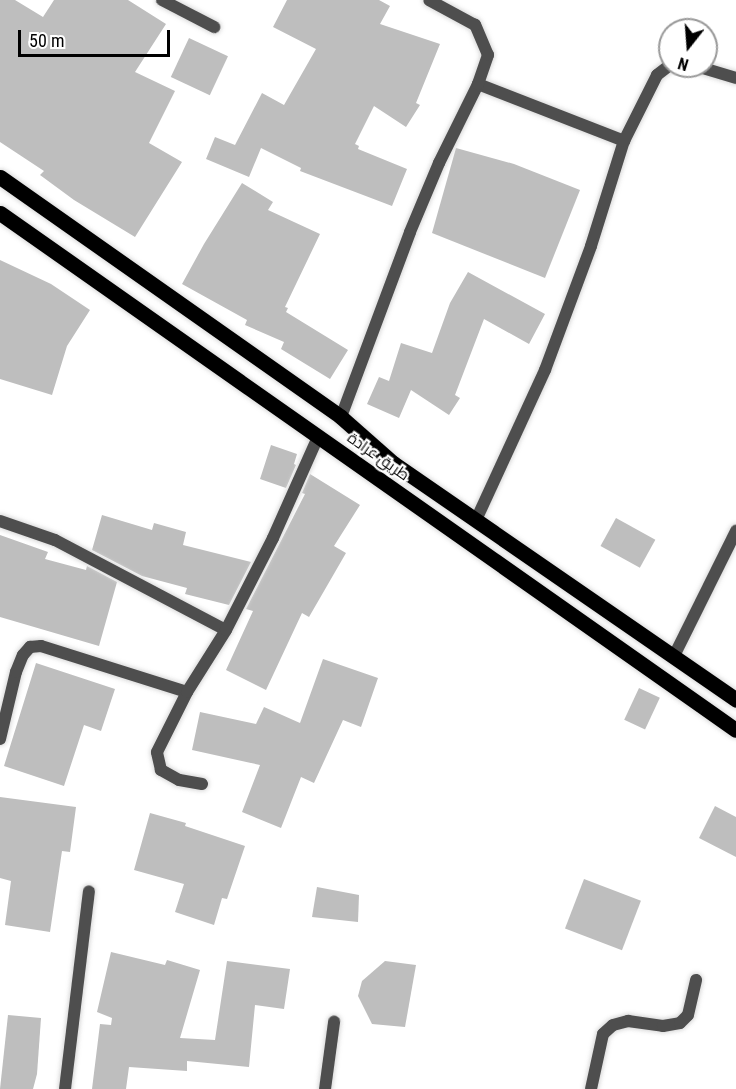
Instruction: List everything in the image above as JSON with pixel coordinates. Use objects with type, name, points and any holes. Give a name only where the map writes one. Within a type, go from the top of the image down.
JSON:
[{"type":"main road","name":"طريق عرادة","points":[[0,177],[340,417],[393,463],[736,700]]},
{"type":"main road","name":"طريق عرادة","points":[[0,213],[736,730]]},
{"type":"street","points":[[162,0],[214,27]]},
{"type":"street","points":[[340,417],[423,202],[478,84],[488,56],[475,25],[429,0]]},
{"type":"street","points":[[718,73],[736,78]]},
{"type":"street","points":[[476,519],[545,370],[591,246],[624,141],[658,74]]},
{"type":"street","points":[[478,84],[624,141]]},
{"type":"street","points":[[202,784],[169,776],[161,770],[157,762],[157,752],[187,692],[226,630],[273,538],[318,437]]},
{"type":"street","points":[[0,521],[55,540],[226,630]]},
{"type":"street","points":[[674,656],[736,531]]},
{"type":"street","points":[[0,739],[16,672],[23,655],[30,647],[41,646],[187,692]]},
{"type":"street","points":[[65,1089],[89,891]]},
{"type":"street","points":[[591,1089],[603,1034],[613,1025],[627,1021],[663,1026],[680,1023],[688,1016],[696,980]]},
{"type":"street","points":[[325,1089],[334,1022]]},
{"type":"building","points":[[0,0],[15,0],[43,17],[54,0],[128,0],[166,24],[135,72],[175,91],[149,143],[182,162],[135,237],[74,200],[40,175],[44,171],[0,142]]},
{"type":"building","points":[[287,0],[379,0],[390,6],[380,24],[440,44],[416,103],[420,105],[406,127],[374,106],[355,144],[359,146],[358,149],[407,169],[392,206],[300,171],[301,168],[261,148],[249,177],[206,159],[215,137],[235,145],[262,93],[284,105],[316,49],[273,27]]},
{"type":"building","points":[[189,38],[228,56],[210,95],[171,77]]},
{"type":"building","points":[[456,148],[514,164],[580,190],[545,278],[432,233]]},
{"type":"building","points":[[242,183],[273,202],[268,210],[320,234],[285,307],[288,308],[286,312],[348,350],[330,379],[281,349],[284,342],[245,325],[247,320],[182,284]]},
{"type":"building","points":[[0,260],[51,284],[90,310],[67,346],[52,395],[0,379]]},
{"type":"building","points":[[468,272],[545,314],[529,344],[484,319],[455,395],[460,398],[449,415],[411,390],[399,418],[367,404],[379,377],[389,381],[401,343],[432,353],[450,303]]},
{"type":"building","points":[[271,445],[297,454],[294,464],[296,465],[286,488],[260,479]]},
{"type":"building","points":[[310,474],[360,505],[334,546],[346,553],[309,617],[302,613],[266,690],[226,670],[253,611],[246,609],[305,494],[302,493]]},
{"type":"building","points":[[102,515],[152,530],[154,523],[186,532],[183,545],[251,562],[229,605],[185,594],[187,588],[142,576],[92,550]]},
{"type":"building","points":[[616,518],[655,540],[640,568],[600,546]]},
{"type":"building","points":[[0,535],[48,552],[45,559],[86,570],[87,566],[117,582],[99,646],[0,617]]},
{"type":"building","points":[[323,659],[378,678],[361,727],[343,720],[314,783],[301,777],[281,828],[242,812],[260,765],[192,750],[200,712],[256,724],[264,707],[300,723]]},
{"type":"building","points":[[36,663],[115,689],[101,731],[84,725],[64,786],[4,766]]},
{"type":"building","points":[[639,688],[660,698],[645,729],[624,720]]},
{"type":"building","points":[[0,797],[76,807],[70,852],[62,851],[50,932],[5,925],[11,881],[0,878]]},
{"type":"building","points":[[715,806],[736,817],[736,857],[699,838]]},
{"type":"building","points":[[150,813],[186,823],[185,826],[245,846],[227,899],[222,898],[214,925],[175,912],[184,884],[134,870]]},
{"type":"building","points":[[584,879],[641,901],[622,950],[565,928]]},
{"type":"building","points":[[317,887],[359,895],[358,922],[312,917]]},
{"type":"building","points":[[111,952],[165,965],[167,960],[200,970],[180,1038],[215,1040],[227,961],[290,969],[284,1009],[255,1005],[249,1067],[187,1061],[187,1071],[129,1067],[126,1089],[92,1089],[100,1024],[111,1025],[112,1018],[97,1012]]},
{"type":"building","points":[[385,961],[416,965],[405,1027],[372,1024],[358,996],[362,981]]},
{"type":"building","points":[[8,1015],[41,1018],[37,1074],[33,1089],[0,1089]]}]
